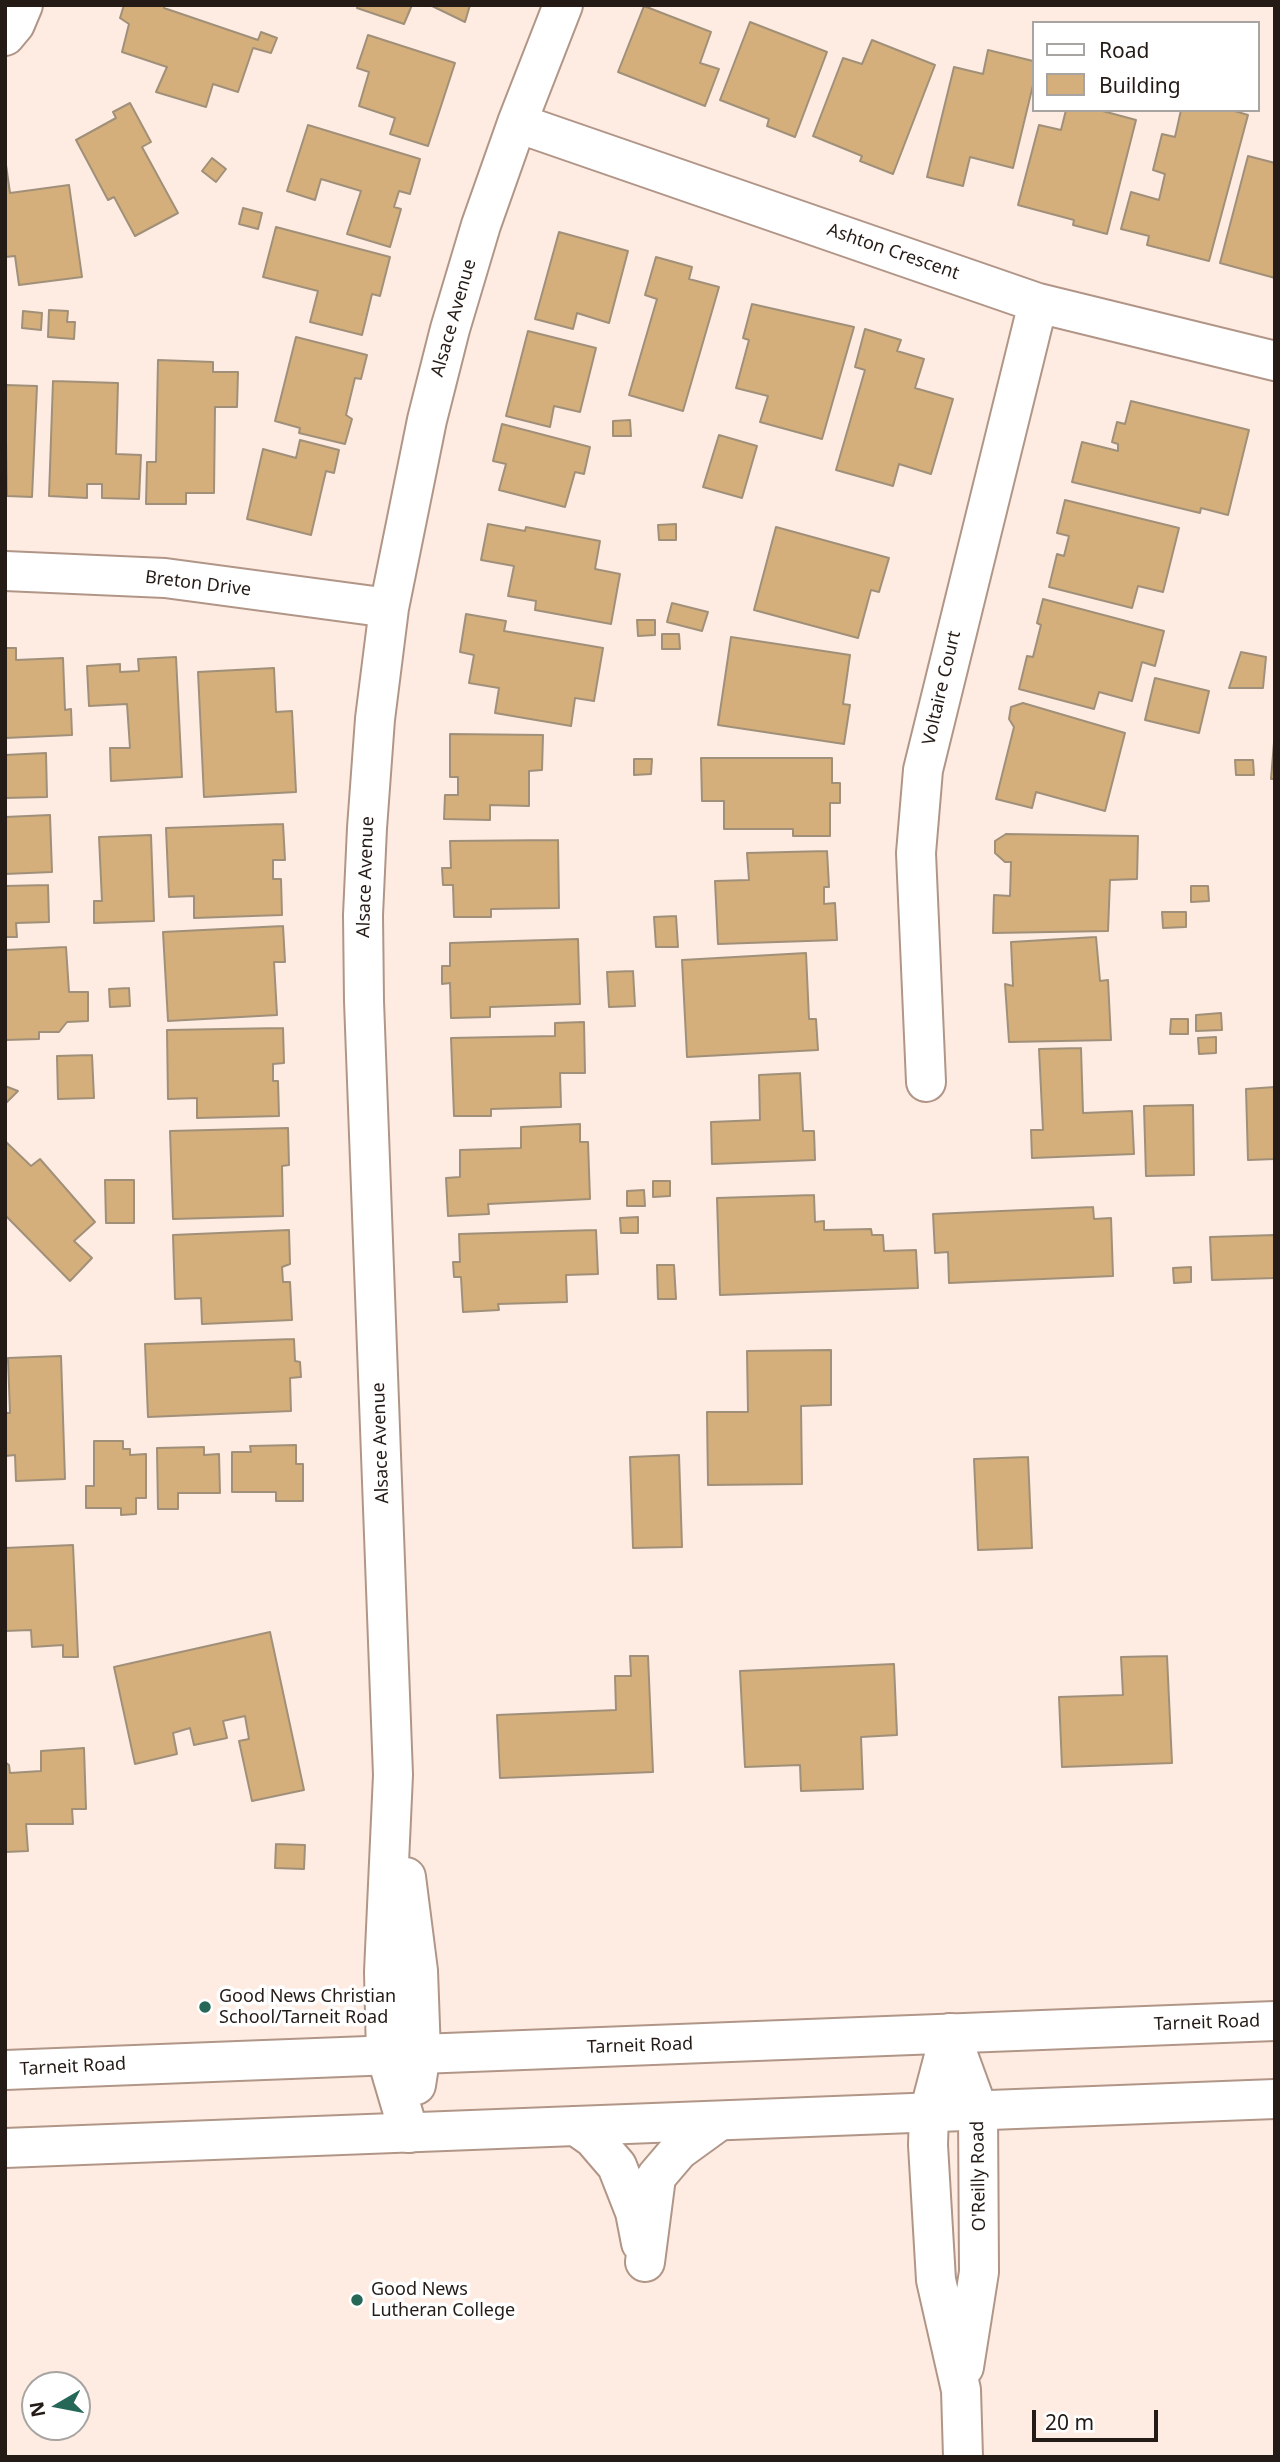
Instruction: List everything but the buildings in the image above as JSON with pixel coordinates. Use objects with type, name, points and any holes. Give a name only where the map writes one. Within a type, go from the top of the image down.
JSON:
[{"type":"street","points":[[5,36],[16,24],[23,5]]},
{"type":"street","name":"Alsace Avenue","points":[[409,2133],[404,2054],[384,1972],[393,1774],[369,1145],[363,915],[367,828],[375,719],[389,608],[424,433],[450,328],[481,225],[517,122],[563,5]]},
{"type":"street","name":"Ashton Crescent","points":[[517,122],[1038,303],[1275,361]]},
{"type":"street","name":"Voltaire Court","points":[[926,1082],[916,853],[923,770],[1038,303]]},
{"type":"street","name":"Breton Drive","points":[[5,571],[165,578],[389,608]]},
{"type":"street","name":"Tarneit Road","points":[[5,2070],[1275,2021]]},
{"type":"street","name":"O'Reilly Road","points":[[950,2034],[978,2110],[979,2272],[961,2390],[963,2457]]},
{"type":"street","name":"O'Reilly Road","points":[[950,2034],[929,2113],[928,2145],[936,2280],[961,2390]]},
{"type":"street","points":[[5,2148],[1275,2099]]},
{"type":"street","points":[[576,2126],[593,2137],[617,2166],[635,2212],[645,2262],[656,2177],[679,2150],[719,2121]]},
{"type":"place","name":"Good News Christian School/Tarneit Road","points":[[205,2007]]},
{"type":"place","name":"Good News Lutheran College","points":[[357,2300]]}]
